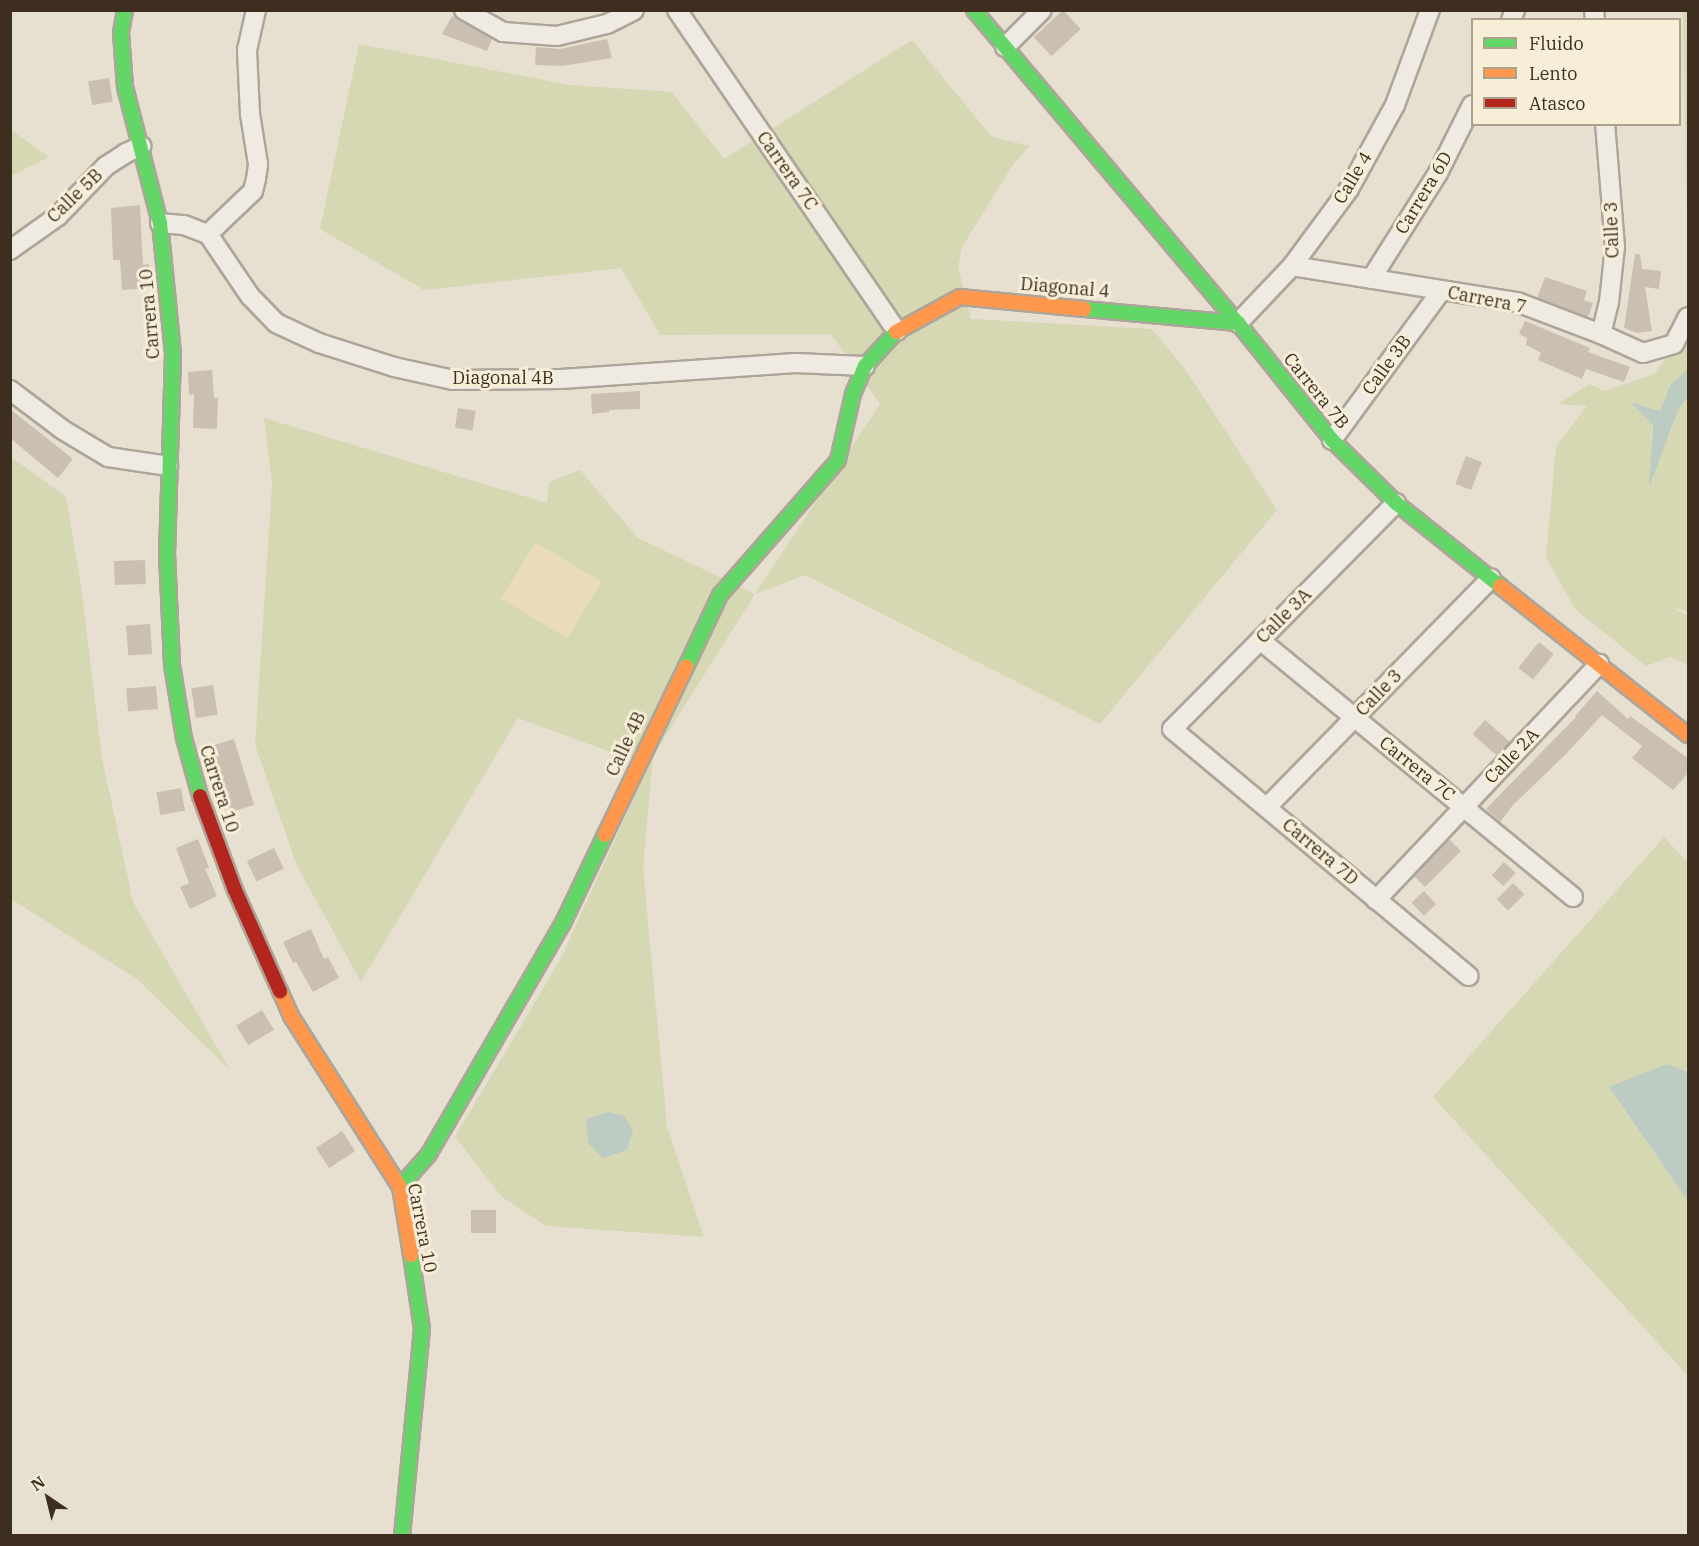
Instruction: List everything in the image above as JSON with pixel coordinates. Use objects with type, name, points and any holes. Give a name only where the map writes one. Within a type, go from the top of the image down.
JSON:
[{"type":"street","name":"Carrera 10","points":[[125,10],[121,33],[125,87],[160,223],[173,354],[167,555],[172,665],[184,738],[206,813],[235,890],[291,1016],[400,1187],[422,1329],[402,1536]]},
{"type":"street","points":[[160,223],[184,225],[207,234],[252,191],[258,164],[250,114],[247,50],[256,10]]},
{"type":"street","points":[[464,10],[503,32],[556,36],[607,24],[634,10]]},
{"type":"street","name":"Carrera 7C","points":[[677,10],[897,331]]},
{"type":"street","name":"Carrera 7B","points":[[974,10],[1238,323],[1332,440],[1396,503],[1689,735]]},
{"type":"street","points":[[1005,47],[1042,10]]},
{"type":"street","name":"Calle 4","points":[[1238,323],[1292,266],[1349,189],[1395,105],[1430,10]]},
{"type":"street","name":"Carrera 6D","points":[[1371,279],[1438,173],[1471,109]]},
{"type":"street","name":"Calle 3","points":[[1601,334],[1609,302],[1615,247],[1605,126]]},
{"type":"street","name":"Calle 5B","points":[[10,250],[58,216],[106,166],[142,146]]},
{"type":"street","name":"Diagonal 4B","points":[[207,234],[250,296],[276,323],[330,347],[394,367],[453,380],[561,379],[795,363],[865,366]]},
{"type":"street","name":"Carrera 7","points":[[1292,266],[1517,302],[1601,334],[1643,353],[1674,344],[1689,317]]},
{"type":"street","name":"Calle 3B","points":[[1332,440],[1441,291]]},
{"type":"street","name":"Diagonal 4","points":[[897,331],[960,297],[1238,323]]},
{"type":"street","name":"Calle 4B","points":[[400,1187],[429,1154],[563,922],[720,595],[838,460],[853,394],[865,366],[897,331]]},
{"type":"street","points":[[10,390],[63,430],[108,457],[168,466]]},
{"type":"street","name":"Calle 3A","points":[[1173,729],[1396,503]]},
{"type":"street","name":"Calle 3","points":[[1266,807],[1491,578]]},
{"type":"street","name":"Carrera 7C","points":[[1260,640],[1573,897]]},
{"type":"street","name":"Calle 2A","points":[[1376,900],[1599,664]]},
{"type":"street","name":"Carrera 7D","points":[[1173,729],[1468,976]]},
{"type":"green space","points":[[1683,11],[1688,11],[1688,271]]},
{"type":"green space","points":[[912,40],[992,137],[1030,146],[1014,163],[962,247],[958,267],[971,319],[1152,329],[1185,369],[1277,510],[1100,724],[805,575],[755,594],[880,404],[831,334],[660,335],[621,268],[424,290],[320,229],[359,44],[569,85],[672,92],[724,159]]},
{"type":"green space","points":[[10,129],[49,157],[10,176]]},
{"type":"green space","points":[[1688,328],[1688,369],[1670,385],[1660,411],[1631,403],[1653,425],[1651,438],[1669,438],[1678,411],[1688,396],[1688,611],[1672,608],[1688,616],[1688,665],[1670,657],[1646,666],[1575,609],[1546,557],[1556,447],[1587,406],[1558,404],[1589,384],[1605,391],[1654,374]]},
{"type":"green space","points":[[264,418],[547,503],[549,482],[580,470],[638,538],[755,594],[653,756],[624,757],[518,718],[361,982],[297,866],[255,745],[272,484]]},
{"type":"green space","points":[[10,456],[66,497],[80,578],[102,758],[133,902],[230,1070],[137,979],[11,899]]},
{"type":"green space","points":[[653,756],[643,868],[667,1126],[704,1237],[546,1226],[502,1197],[455,1137],[560,960]]},
{"type":"green space","points":[[1664,837],[1688,863],[1688,1072],[1687,1069],[1609,1087],[1688,1201],[1688,1376],[1433,1097]]},
{"type":"sand","points":[[535,542],[601,582],[567,638],[501,599]]},
{"type":"shaded area","points":[[1688,369],[1688,396],[1678,411],[1649,487],[1653,425],[1630,402],[1660,411],[1670,385]]},
{"type":"shaded area","points":[[1667,1064],[1688,1072],[1688,1201],[1609,1087]]},
{"type":"shaded area","points":[[609,1112],[624,1116],[633,1130],[627,1150],[603,1158],[588,1143],[586,1119]]},
{"type":"building","points":[[1063,10],[1081,29],[1051,56],[1034,37]]},
{"type":"building","points":[[452,16],[492,39],[487,51],[442,34]]},
{"type":"building","points":[[607,39],[612,58],[562,66],[535,65],[536,47],[560,49]]},
{"type":"building","points":[[109,78],[113,102],[92,105],[88,81]]},
{"type":"building","points":[[140,205],[143,265],[149,264],[151,288],[122,290],[120,260],[113,260],[111,208]]},
{"type":"building","points":[[1635,254],[1640,254],[1642,269],[1661,271],[1659,289],[1645,287],[1652,331],[1637,333],[1624,328]]},
{"type":"building","points":[[1545,277],[1587,291],[1584,300],[1593,303],[1588,317],[1537,298]]},
{"type":"building","points":[[1525,321],[1590,348],[1588,352],[1630,367],[1624,382],[1586,369],[1582,379],[1538,360],[1541,353],[1526,345],[1527,338],[1519,334]]},
{"type":"building","points":[[212,370],[214,398],[218,398],[217,429],[193,428],[194,394],[189,395],[188,372]]},
{"type":"building","points":[[640,391],[640,409],[609,410],[609,412],[592,414],[591,394]]},
{"type":"building","points":[[458,408],[476,411],[473,431],[455,428]]},
{"type":"building","points":[[10,409],[73,459],[58,478],[10,438]]},
{"type":"building","points":[[1466,456],[1482,462],[1471,490],[1455,484]]},
{"type":"building","points":[[145,560],[146,584],[115,585],[114,561]]},
{"type":"building","points":[[150,624],[152,654],[128,656],[126,626]]},
{"type":"building","points":[[1539,642],[1554,654],[1533,680],[1518,668]]},
{"type":"building","points":[[213,685],[218,715],[196,718],[191,688]]},
{"type":"building","points":[[156,686],[158,709],[128,712],[126,689]]},
{"type":"building","points":[[1597,691],[1628,719],[1630,716],[1689,759],[1689,772],[1673,790],[1632,758],[1642,746],[1602,715],[1566,754],[1513,805],[1500,822],[1486,809],[1576,717]]},
{"type":"building","points":[[1485,720],[1510,742],[1497,756],[1473,734]]},
{"type":"building","points":[[234,739],[254,805],[231,812],[211,746]]},
{"type":"building","points":[[181,788],[185,811],[160,815],[156,792]]},
{"type":"building","points":[[198,839],[209,868],[205,869],[217,896],[190,909],[180,887],[189,883],[176,848]]},
{"type":"building","points":[[1449,839],[1461,851],[1425,887],[1413,875]]},
{"type":"building","points":[[274,848],[284,869],[257,882],[247,861]]},
{"type":"building","points":[[1504,862],[1516,873],[1503,886],[1492,875]]},
{"type":"building","points":[[1513,883],[1524,894],[1508,911],[1497,899]]},
{"type":"building","points":[[1424,891],[1436,904],[1424,916],[1412,903]]},
{"type":"building","points":[[311,929],[324,959],[328,957],[339,978],[313,992],[296,962],[293,963],[283,942]]},
{"type":"building","points":[[262,1010],[274,1030],[248,1045],[236,1025]]},
{"type":"building","points":[[342,1131],[355,1151],[329,1168],[316,1148]]},
{"type":"building","points":[[471,1210],[496,1210],[496,1233],[471,1233]]},
{"type":"traffic: fast","points":[[125,10],[121,33],[125,87],[160,223],[173,354],[167,554],[172,665],[184,738],[200,796]]},
{"type":"traffic: fast","points":[[974,10],[1238,323],[1332,440],[1396,503],[1500,586]]},
{"type":"traffic: fast","points":[[1084,309],[1238,323]]},
{"type":"traffic: fast","points":[[686,667],[720,595],[838,460],[853,394],[865,366],[896,332]]},
{"type":"traffic: fast","points":[[400,1187],[429,1154],[563,923],[605,835]]},
{"type":"traffic: fast","points":[[402,1536],[422,1329],[411,1255]]},
{"type":"traffic: slow","points":[[896,332],[960,297],[1084,309]]},
{"type":"traffic: slow","points":[[1500,586],[1688,735]]},
{"type":"traffic: slow","points":[[605,835],[686,667]]},
{"type":"traffic: slow","points":[[280,991],[291,1016],[400,1187],[411,1255]]},
{"type":"traffic: jam","points":[[200,796],[235,890],[280,991]]}]
